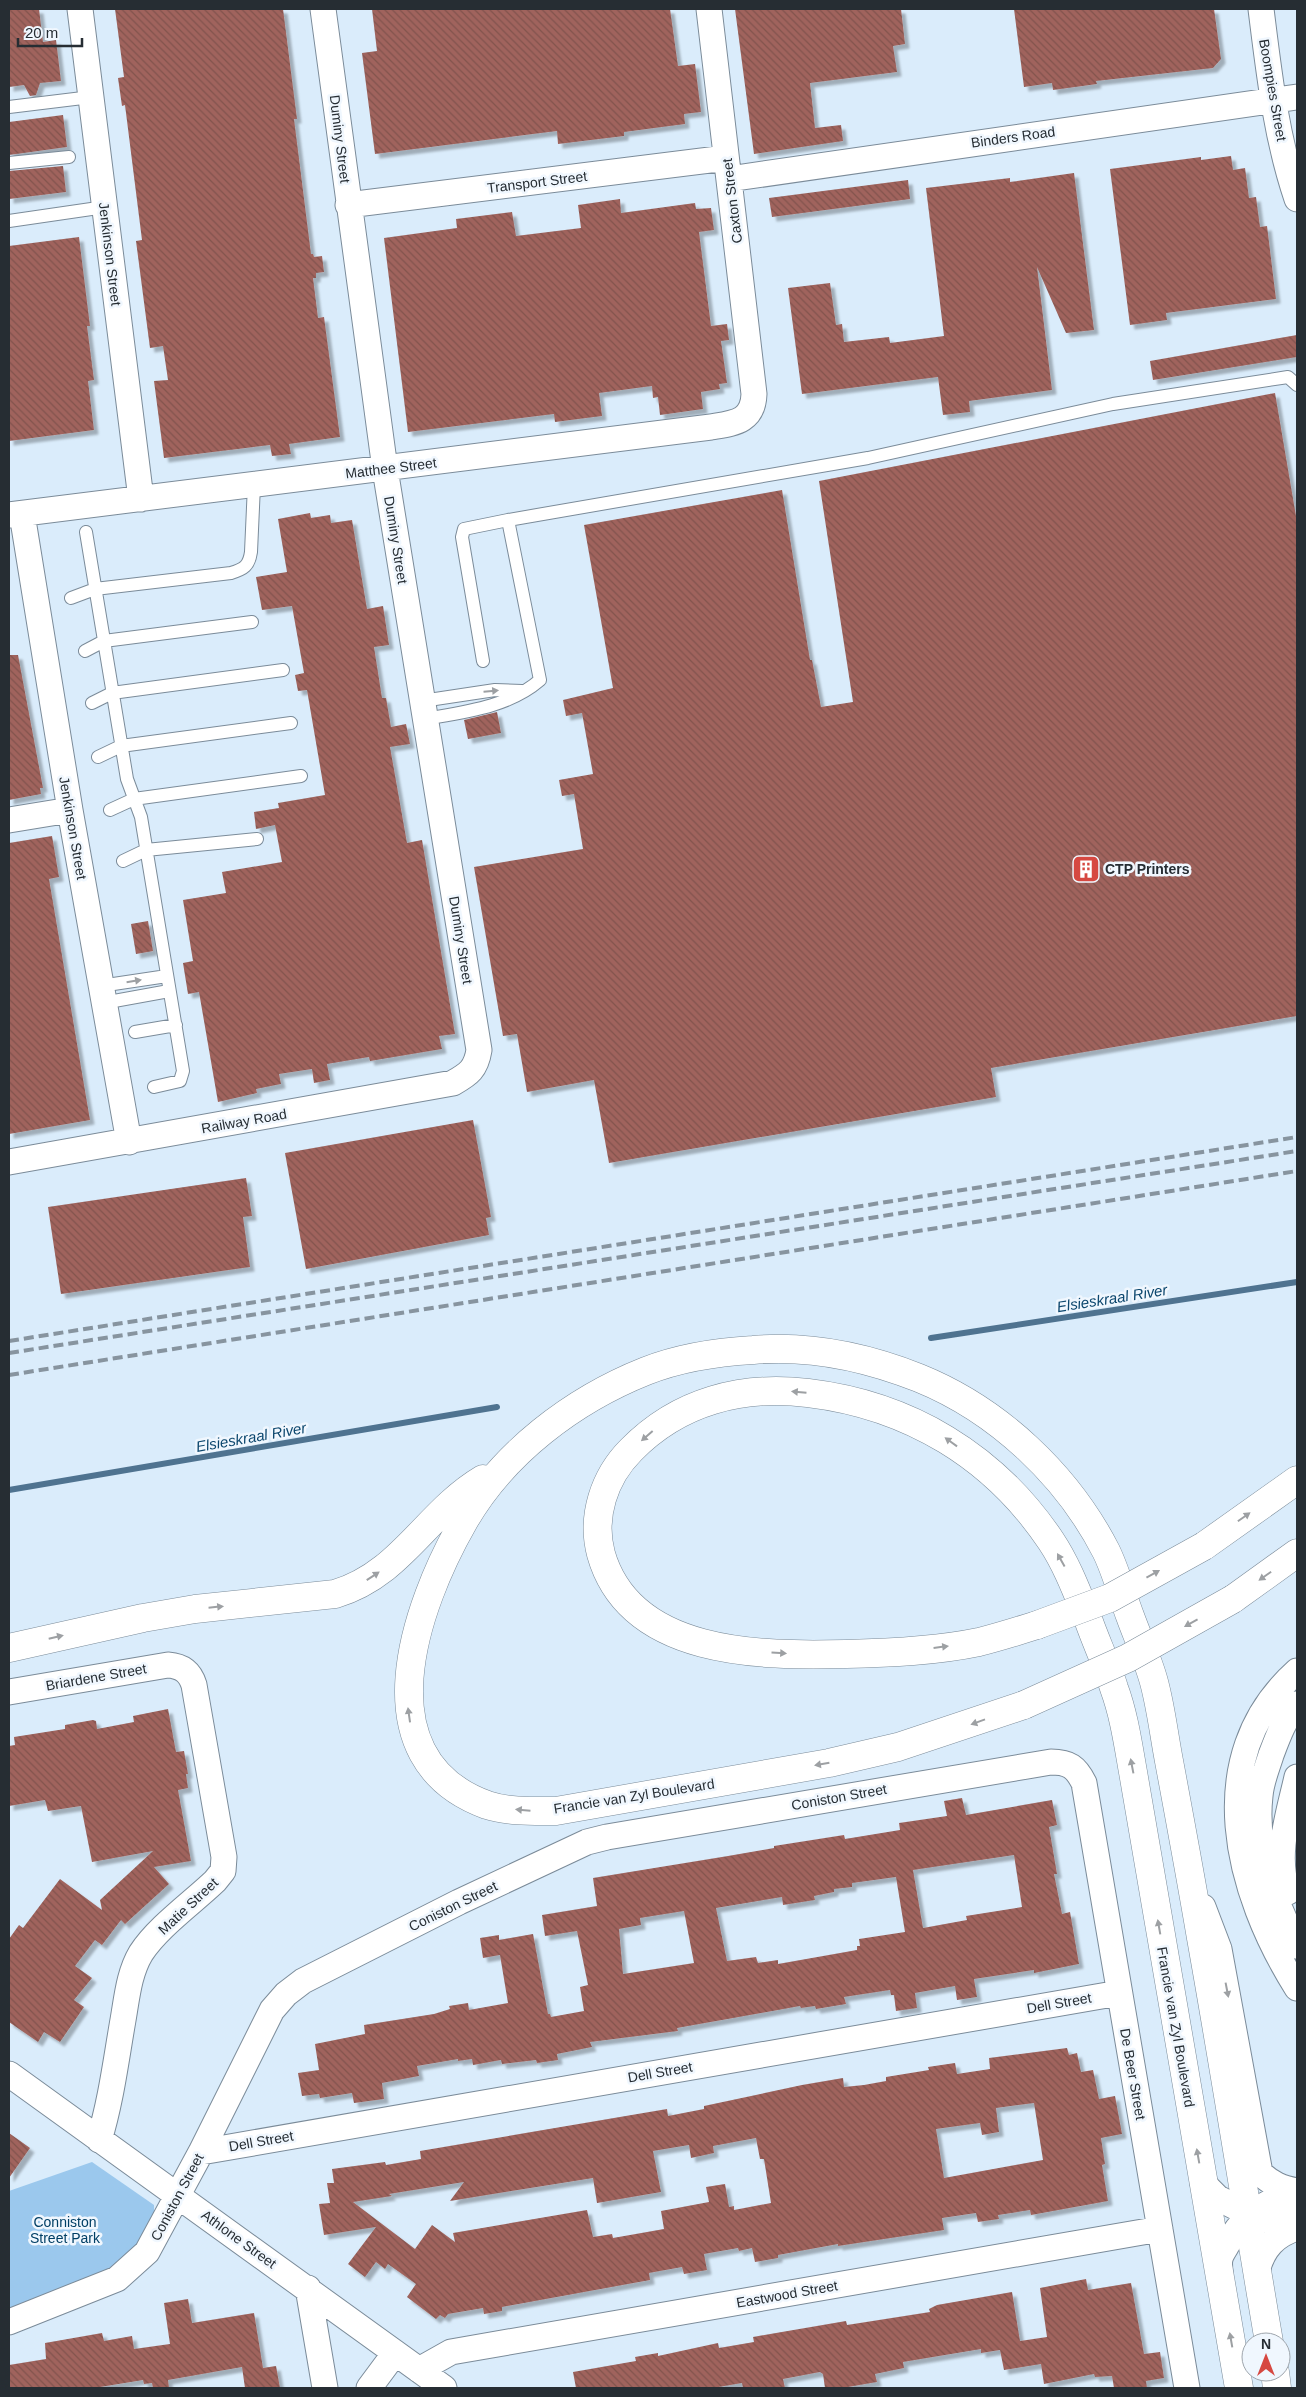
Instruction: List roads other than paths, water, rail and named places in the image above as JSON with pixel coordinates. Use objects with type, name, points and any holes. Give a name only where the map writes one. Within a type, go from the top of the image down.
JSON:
[{"type":"main road","name":"Francie van Zyl Boulevard","points":[[1268,2332],[1191,1877],[1154,1682],[1108,1554],[1085,1515],[1053,1474],[1016,1437],[968,1402],[929,1382],[882,1364],[831,1352],[768,1348],[714,1352],[648,1370],[581,1403],[522,1449],[478,1496],[452,1541],[431,1587],[414,1646],[407,1697],[409,1720],[418,1747],[432,1769],[455,1789],[489,1806],[526,1811],[556,1811],[830,1763],[898,1747],[1024,1705],[1128,1658],[1233,1599],[1297,1553]]},
{"type":"main road","name":"Francie van Zyl Boulevard","points":[[1239,2388],[1133,1772],[1118,1701],[1070,1576],[1051,1542],[1013,1493],[973,1457],[939,1433],[895,1413],[847,1399],[778,1391],[749,1392],[716,1398],[679,1413],[653,1430],[630,1450],[608,1482],[603,1493],[598,1522],[598,1540],[610,1575],[624,1598],[637,1611],[666,1628],[694,1641],[731,1651],[813,1655],[890,1653],[977,1642],[1037,1625],[1110,1598],[1204,1546],[1297,1480]]},
{"type":"main road","points":[[9,1648],[169,1614],[334,1594],[355,1588],[388,1567],[464,1491],[506,1466]]},
{"type":"street","name":"Jenkinson Street","points":[[80,9],[141,499]]},
{"type":"street","name":"Duminy Street","points":[[323,9],[385,469],[479,1050],[474,1069]]},
{"type":"street","name":"Caxton Street","points":[[709,9],[754,394]]},
{"type":"street","name":"Boompies Street","points":[[1261,9],[1272,100],[1297,199]]},
{"type":"street","name":"Binders Road","points":[[728,168],[1297,97]]},
{"type":"street","name":"Transport Street","points":[[348,205],[728,168]]},
{"type":"street","name":"Matthee Street","points":[[16,515],[733,424],[748,415],[754,404],[754,394]]},
{"type":"street","name":"Jenkinson Street","points":[[16,515],[129,1142]]},
{"type":"street","points":[[9,820],[70,810]]},
{"type":"street","name":"Railway Road","points":[[9,1162],[453,1083],[474,1069]]},
{"type":"street","name":"Briardene Street","points":[[9,1692],[168,1665],[182,1668]]},
{"type":"street","name":"Matie Street","points":[[99,2140],[106,2116],[136,1963],[144,1949],[157,1935],[220,1877],[224,1864],[194,1685],[188,1672],[182,1668]]},
{"type":"street","points":[[1297,1671],[1270,1702],[1253,1734],[1243,1761],[1236,1803],[1242,1862],[1254,1902],[1284,1967],[1297,1988]]},
{"type":"street","points":[[1297,1688],[1277,1715],[1265,1738],[1249,1789],[1248,1818],[1253,1859],[1264,1896],[1276,1926],[1297,1966]]},
{"type":"street","points":[[1297,1704],[1276,1742],[1267,1767],[1260,1794],[1259,1822],[1261,1844],[1275,1896],[1297,1946]]},
{"type":"street","points":[[1297,1735],[1290,1747],[1281,1772],[1272,1824],[1275,1849],[1282,1875],[1297,1916]]},
{"type":"street","name":"Coniston Street","points":[[9,2322],[122,2275],[147,2252],[201,2152],[272,2010],[295,1986],[571,1849],[606,1837],[1041,1763],[1063,1762],[1071,1765]]},
{"type":"street","name":"De Beer Street","points":[[1071,1765],[1079,1772],[1084,1783],[1187,2388]]},
{"type":"street","points":[[1282,1875],[1285,1833],[1297,1777]]},
{"type":"street","points":[[1191,1877],[1219,1949],[1260,2173],[1279,2187],[1297,2191]]},
{"type":"street","name":"Dell Street","points":[[201,2152],[1119,1993]]},
{"type":"street","name":"Athlone Street","points":[[9,2074],[444,2388]]},
{"type":"street","points":[[1203,2183],[1218,2198],[1249,2216],[1261,2220],[1297,2213]]},
{"type":"street","points":[[1220,2277],[1220,2259],[1234,2233],[1249,2216],[1269,2202],[1281,2197],[1297,2195]]},
{"type":"street","points":[[1257,2271],[1260,2259],[1272,2241],[1286,2231],[1297,2228]]},
{"type":"street","name":"Eastwood Street","points":[[419,2370],[451,2352],[1160,2229]]},
{"type":"street","points":[[308,2288],[325,2388]]},
{"type":"street","points":[[369,2388],[395,2353]]},
{"type":"lane","points":[[9,107],[91,97]]},
{"type":"lane","points":[[9,163],[69,157]]},
{"type":"lane","points":[[9,222],[104,207]]},
{"type":"lane","points":[[483,661],[462,537],[464,529],[868,458],[1113,404],[1288,378],[1297,385]]},
{"type":"lane","points":[[71,598],[95,589],[231,573],[243,569],[250,561],[252,552],[254,486]]},
{"type":"lane","points":[[424,710],[498,704],[527,692],[540,680],[508,520]]},
{"type":"lane","points":[[86,532],[127,779],[141,817],[176,1025],[182,1078],[180,1081],[154,1087]]},
{"type":"lane","points":[[85,650],[104,641],[252,622]]},
{"type":"lane","points":[[92,703],[112,693],[283,670]]},
{"type":"lane","points":[[424,710],[495,690],[527,692]]},
{"type":"lane","points":[[98,757],[121,746],[291,723]]},
{"type":"lane","points":[[110,810],[134,799],[301,776]]},
{"type":"lane","points":[[123,861],[146,850],[257,839]]},
{"type":"lane","points":[[102,994],[167,976]]},
{"type":"lane","points":[[102,994],[169,991]]},
{"type":"lane","points":[[135,1032],[176,1025]]},
{"type":"waterway","name":"Elsieskraal River","points":[[931,1338],[1297,1282]]},
{"type":"waterway","name":"Elsieskraal River","points":[[9,1490],[497,1407]]},
{"type":"railway","points":[[9,1341],[1297,1137]]},
{"type":"railway","points":[[9,1353],[1297,1151]]},
{"type":"railway","points":[[9,1375],[1297,1171]]},
{"type":"place","name":"CTP Printers","points":[[1086,869]]},
{"type":"park label","name":"Conniston Street Park","points":[[65,2230]]}]
